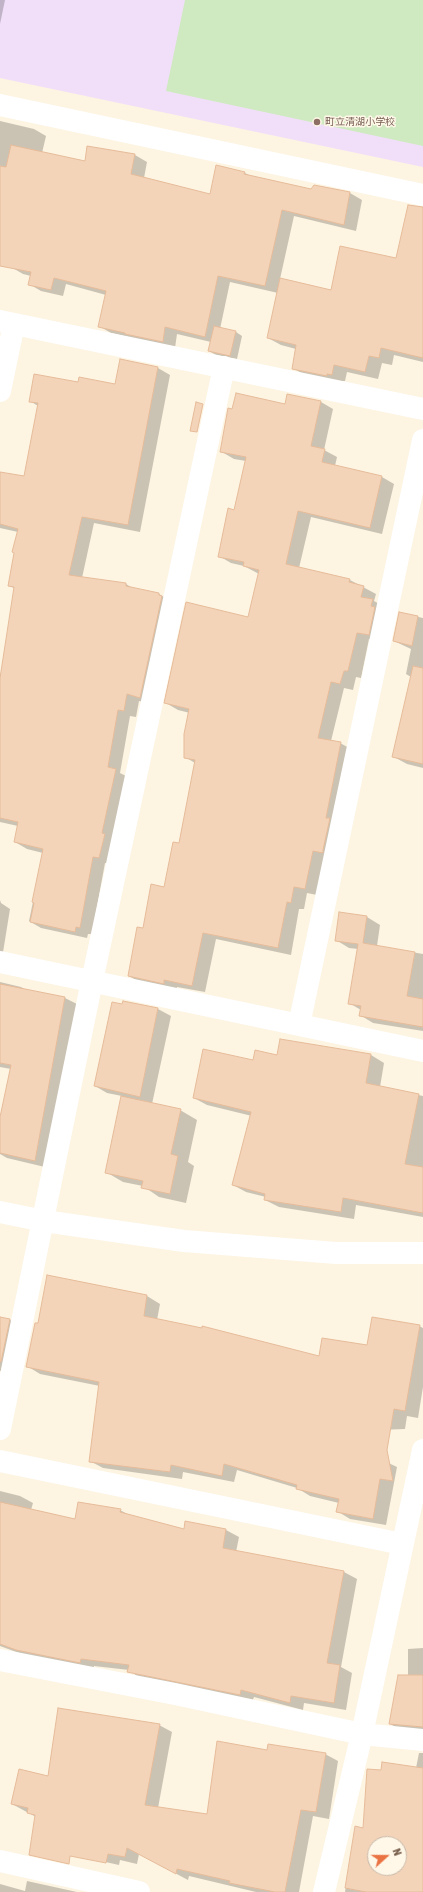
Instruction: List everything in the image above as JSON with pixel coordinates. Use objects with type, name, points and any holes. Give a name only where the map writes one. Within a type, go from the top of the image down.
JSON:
[{"type":"street","points":[[0,105],[423,195]]},
{"type":"street","points":[[0,391],[7,323],[423,409]]},
{"type":"street","points":[[0,1429],[44,1221],[92,981],[224,367]]},
{"type":"street","points":[[299,1025],[423,440]]},
{"type":"street","points":[[0,962],[423,1051]]},
{"type":"street","points":[[0,1212],[44,1221],[184,1241],[336,1253],[423,1253]]},
{"type":"street","points":[[324,1892],[362,1734],[423,1450]]},
{"type":"street","points":[[0,1461],[402,1544]]},
{"type":"street","points":[[0,1660],[175,1694],[362,1734],[423,1740]]},
{"type":"street","points":[[0,1861],[139,1892]]},
{"type":"shaded area","name":"町立清湖小学校","points":[[0,0],[423,0],[423,167],[0,78]]},
{"type":"green space","points":[[185,0],[423,0],[423,146],[166,91]]},
{"type":"building","points":[[11,145],[85,161],[87,146],[135,154],[131,174],[210,194],[216,165],[245,172],[244,174],[311,189],[314,185],[350,192],[344,225],[282,210],[265,286],[218,276],[205,337],[165,327],[163,342],[125,334],[98,327],[106,291],[54,278],[51,290],[28,285],[31,272],[0,266],[0,166],[6,167]]},
{"type":"building","points":[[408,205],[423,207],[423,358],[381,348],[379,358],[369,356],[365,372],[334,365],[332,375],[327,374],[327,376],[292,369],[296,345],[267,338],[280,278],[331,290],[340,246],[396,258]]},
{"type":"building","points":[[214,326],[236,331],[230,356],[208,351]]},
{"type":"building","points":[[120,359],[158,367],[128,525],[82,517],[69,575],[126,583],[126,586],[159,593],[159,595],[162,596],[140,698],[127,694],[124,711],[118,710],[108,767],[116,769],[102,833],[105,834],[99,858],[93,857],[80,928],[76,927],[75,932],[30,922],[34,903],[32,902],[43,849],[14,842],[18,822],[0,818],[0,678],[14,587],[8,586],[14,553],[12,552],[18,529],[0,524],[0,472],[24,476],[38,403],[29,402],[34,374],[78,382],[79,377],[115,384]]},
{"type":"building","points":[[236,393],[285,404],[287,394],[321,401],[311,446],[325,449],[322,462],[382,476],[370,528],[298,511],[286,564],[350,579],[349,582],[364,586],[361,597],[373,599],[371,606],[375,607],[369,635],[357,633],[348,671],[344,671],[340,684],[331,682],[318,738],[341,742],[326,818],[330,818],[323,853],[313,851],[305,889],[294,887],[291,903],[287,902],[278,948],[203,933],[192,986],[164,980],[164,984],[128,976],[137,927],[143,928],[151,884],[164,887],[173,842],[179,843],[195,760],[184,758],[184,734],[189,709],[164,703],[186,602],[248,617],[259,570],[243,566],[244,562],[218,557],[228,508],[234,510],[246,457],[220,452],[228,408],[232,409]]},
{"type":"building","points":[[196,402],[203,404],[197,432],[190,431]]},
{"type":"building","points":[[399,612],[418,616],[412,646],[393,641]]},
{"type":"building","points":[[413,666],[423,668],[423,764],[392,757]]},
{"type":"building","points":[[339,912],[367,916],[363,943],[415,952],[407,996],[423,999],[423,1027],[359,1016],[361,1006],[348,1004],[358,944],[335,941]]},
{"type":"building","points":[[0,984],[65,997],[35,1161],[0,1153],[0,1117],[11,1065],[0,1063]]},
{"type":"building","points":[[123,1001],[158,1008],[140,1097],[94,1086],[112,1002],[122,1004]]},
{"type":"building","points":[[280,1039],[371,1054],[366,1083],[419,1094],[405,1164],[423,1167],[423,1213],[343,1198],[341,1212],[264,1200],[265,1194],[232,1185],[251,1112],[193,1098],[203,1049],[253,1060],[255,1050],[277,1055]]},
{"type":"building","points":[[121,1096],[181,1109],[171,1154],[178,1156],[170,1194],[141,1188],[143,1181],[105,1173]]},
{"type":"building","points":[[47,1275],[147,1295],[144,1316],[202,1328],[202,1326],[319,1356],[322,1338],[367,1345],[372,1317],[420,1325],[405,1411],[394,1409],[387,1450],[393,1481],[380,1479],[373,1519],[336,1512],[339,1499],[296,1489],[297,1485],[224,1464],[222,1476],[171,1465],[170,1472],[89,1462],[99,1382],[26,1367],[35,1323],[38,1323]]},
{"type":"building","points":[[0,1317],[10,1319],[1,1362],[0,1361]]},
{"type":"building","points":[[0,1502],[75,1519],[78,1502],[121,1509],[120,1512],[184,1529],[185,1521],[226,1529],[223,1548],[344,1571],[327,1663],[340,1665],[334,1703],[291,1696],[290,1703],[241,1690],[240,1695],[127,1672],[129,1665],[81,1659],[80,1663],[16,1650],[0,1644]]},
{"type":"building","points":[[398,1675],[423,1675],[423,1727],[389,1724]]},
{"type":"building","points":[[58,1708],[160,1724],[145,1805],[207,1814],[217,1741],[267,1750],[268,1744],[326,1753],[316,1812],[301,1810],[285,1892],[275,1892],[229,1883],[230,1881],[177,1869],[176,1874],[127,1848],[125,1857],[108,1854],[106,1863],[70,1856],[69,1864],[29,1855],[35,1815],[27,1813],[28,1808],[11,1804],[19,1769],[48,1776]]},
{"type":"building","points":[[382,1762],[423,1768],[423,1892],[366,1892],[345,1888],[355,1826],[363,1828],[367,1769],[381,1770]]},
{"type":"place","name":"町立清湖小学校","points":[[317,122]]}]
